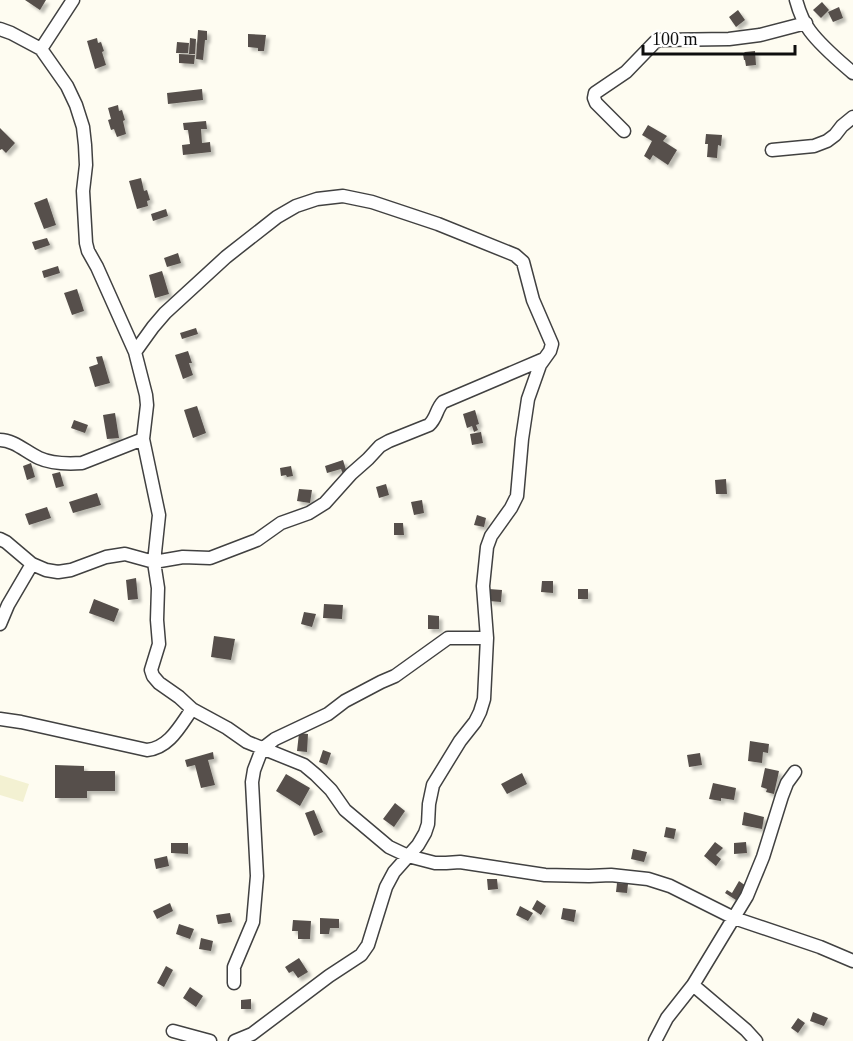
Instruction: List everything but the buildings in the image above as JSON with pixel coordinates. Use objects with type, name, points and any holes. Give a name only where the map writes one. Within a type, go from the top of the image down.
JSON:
[{"type":"street","points":[[41,49],[74,0]]},
{"type":"street","points":[[796,0],[810,31],[853,73]]},
{"type":"street","points":[[624,131],[596,103],[594,98],[596,93],[626,72],[655,42],[729,39],[760,35],[806,23]]},
{"type":"street","points":[[0,29],[41,49],[67,86],[83,127],[86,165],[83,191],[86,243],[135,352],[147,405],[143,439],[159,514],[154,562],[158,588],[159,644],[151,670],[159,683],[192,709],[247,742],[304,765],[331,790],[345,810],[389,847],[408,856],[435,863],[460,862],[545,875],[610,874],[648,879],[670,886],[734,918],[820,947],[853,961]]},
{"type":"street","points":[[772,150],[814,146],[827,141],[853,117]]},
{"type":"street","points":[[135,352],[165,313],[226,257],[277,217],[309,201],[343,196],[372,202],[416,216],[520,258],[525,268],[533,300],[552,344],[540,365],[528,399],[517,496],[512,508],[491,536],[487,547],[483,586],[487,639],[484,699],[476,722],[460,741],[433,785],[425,833],[418,845],[394,872],[386,887],[368,945],[361,955],[328,976],[252,1034],[235,1041]]},
{"type":"street","points":[[0,539],[32,564],[58,572],[71,570],[106,557],[125,554],[154,562],[183,557],[210,558],[257,540],[282,523],[309,513],[325,503],[380,446],[429,425],[443,402],[544,359]]},
{"type":"street","points":[[0,440],[8,441],[41,459],[72,464],[82,463],[143,439]]},
{"type":"street","points":[[0,624],[8,605],[32,564]]},
{"type":"street","points":[[234,983],[234,968],[253,922],[257,876],[252,782],[262,749],[274,739],[328,714],[345,701],[395,676],[448,638],[487,639]]},
{"type":"street","points":[[0,719],[147,750],[156,749],[166,743],[192,709]]},
{"type":"street","points":[[655,1041],[667,1018],[693,985],[743,904],[763,857],[782,796],[795,772]]},
{"type":"street","points":[[693,985],[756,1041]]},
{"type":"street","points":[[173,1031],[210,1041]]},
{"type":"shaded area","points":[[0,775],[29,784],[23,802],[0,795]]}]
